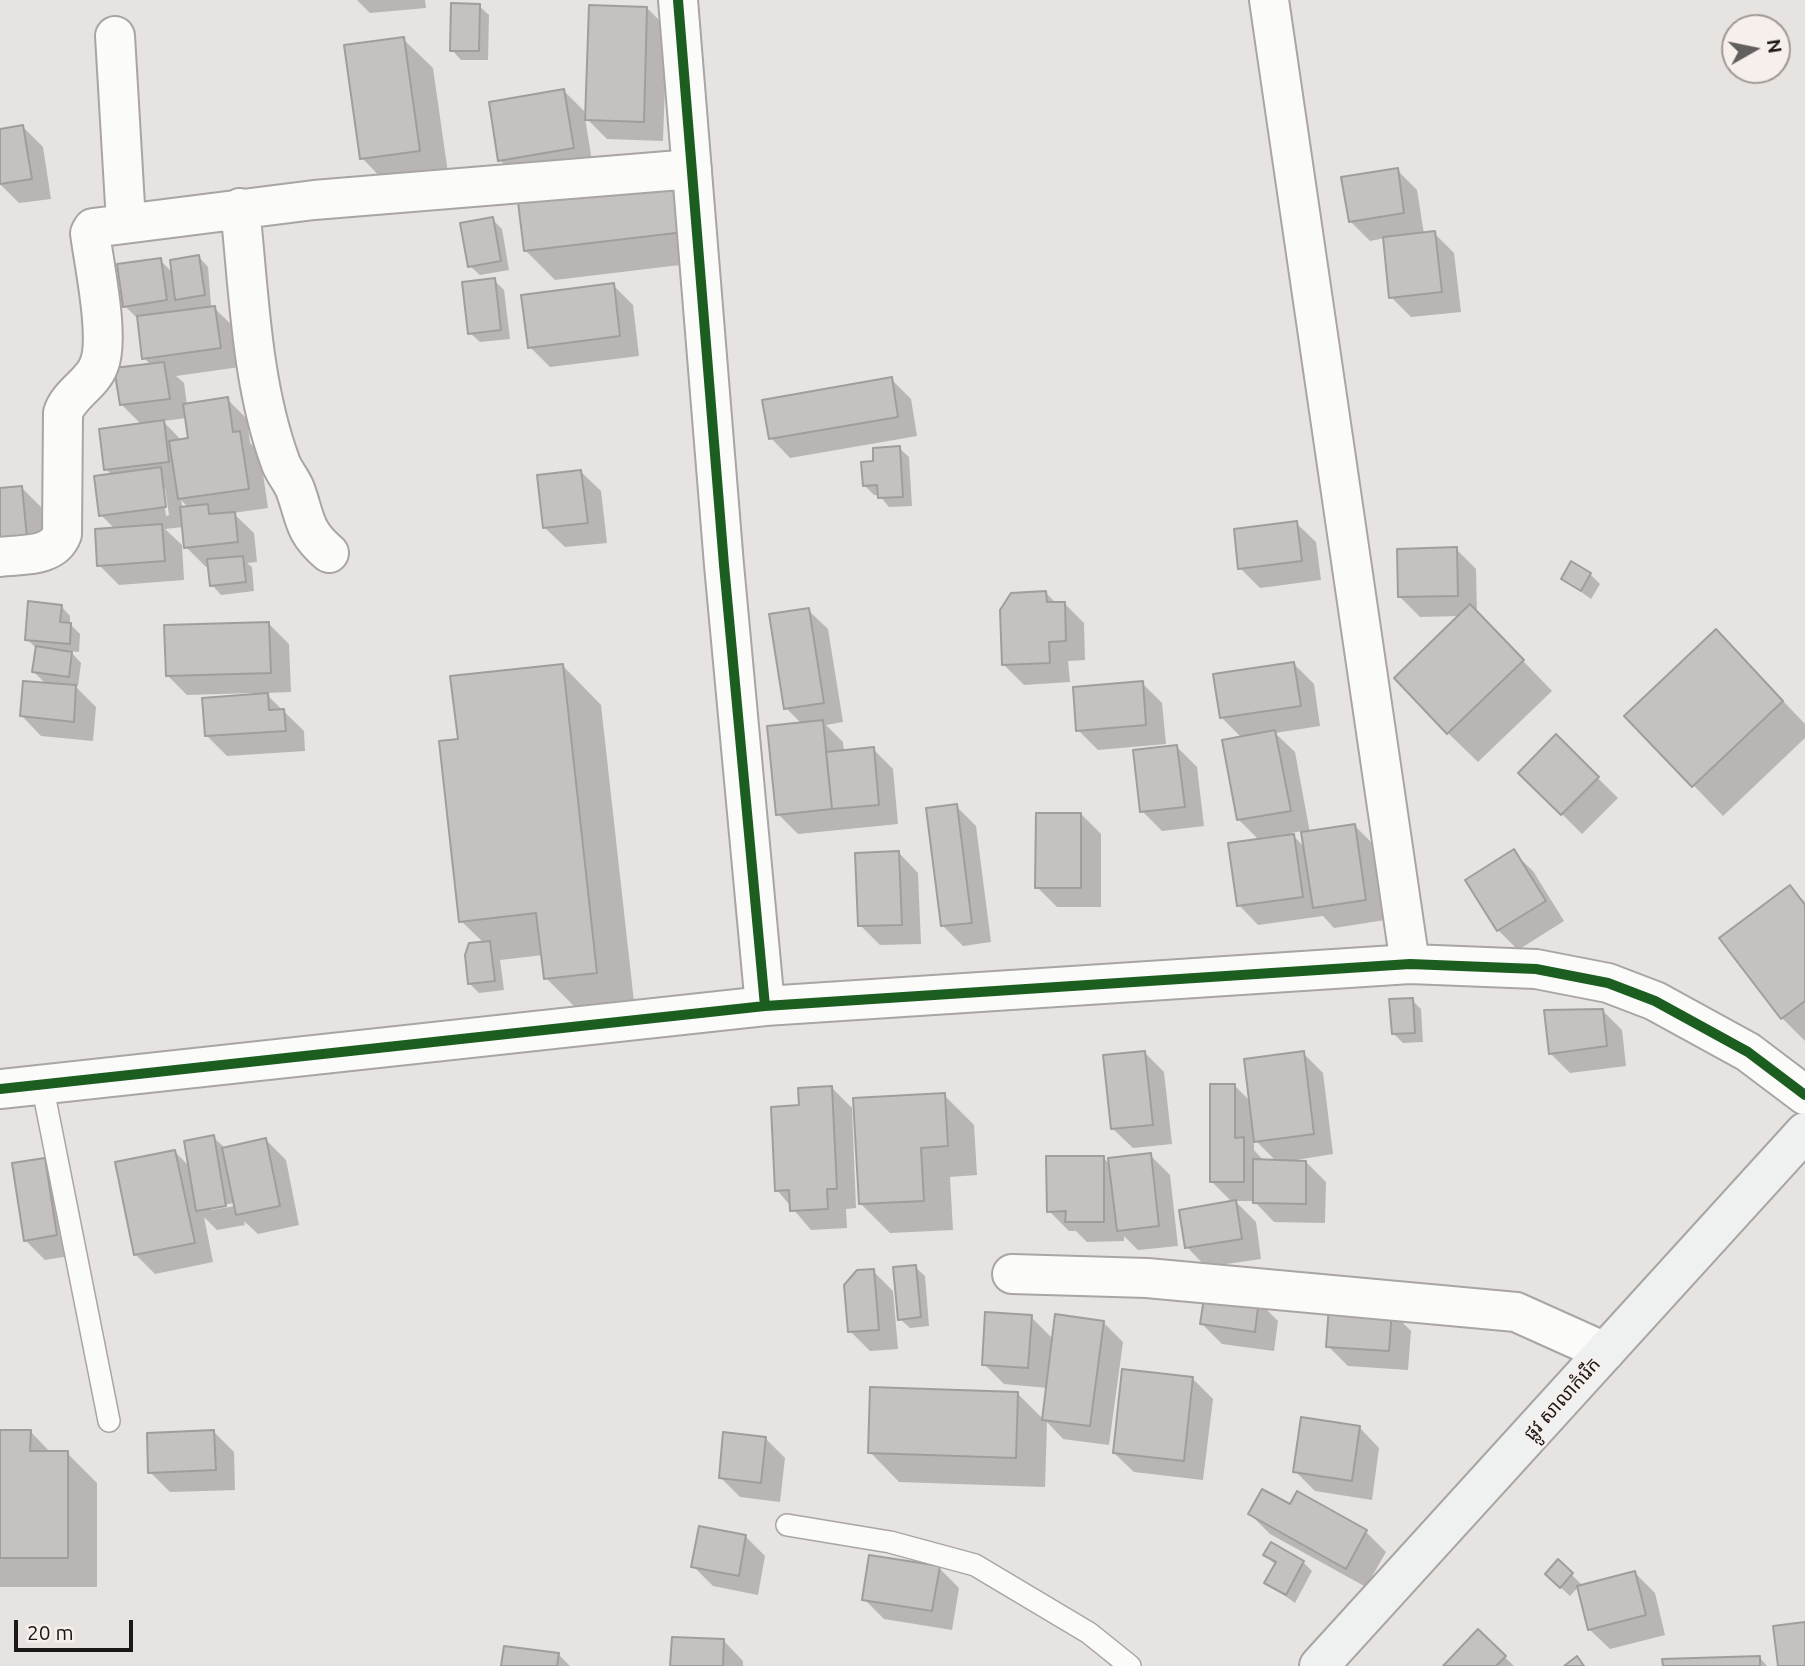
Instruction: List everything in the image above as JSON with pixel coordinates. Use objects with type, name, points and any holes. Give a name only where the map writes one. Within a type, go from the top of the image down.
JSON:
[{"type":"street","points":[[678,0],[724,565],[765,1006]]},
{"type":"street","points":[[1269,0],[1410,964]]},
{"type":"street","points":[[115,36],[127,222]]},
{"type":"street","points":[[0,557],[50,551],[59,544],[62,534],[63,413],[67,404],[94,375],[102,347],[91,230],[95,226],[240,208],[692,169]]},
{"type":"street","points":[[240,208],[267,416],[280,463],[296,492],[306,528],[312,538],[329,553]]},
{"type":"street","points":[[0,1089],[765,1006],[1410,964],[1536,969],[1608,983],[1655,1001],[1748,1052],[1805,1095]]},
{"type":"street","name":"ផ្លូវ សាលាកំរើក","points":[[1320,1666],[1805,1132]]},
{"type":"street","points":[[1012,1274],[1147,1278],[1516,1312],[1605,1352]]},
{"type":"lane","points":[[42,1084],[109,1421]]},
{"type":"lane","points":[[787,1525],[890,1542],[975,1565],[1089,1633],[1130,1666]]},
{"type":"building","points":[[451,3],[480,4],[479,51],[450,51]]},
{"type":"building","points":[[589,5],[647,7],[644,122],[585,120]]},
{"type":"building","points":[[404,37],[420,151],[360,159],[344,45]]},
{"type":"building","points":[[564,89],[574,148],[498,161],[489,102]]},
{"type":"building","points":[[23,125],[32,179],[0,184],[0,129]]},
{"type":"building","points":[[1398,168],[1404,213],[1349,222],[1341,177]]},
{"type":"building","points":[[679,183],[684,232],[524,251],[518,202]]},
{"type":"building","points":[[493,217],[501,261],[468,267],[460,223]]},
{"type":"building","points":[[1435,231],[1442,292],[1389,298],[1383,237]]},
{"type":"building","points":[[199,255],[205,295],[175,300],[170,260]]},
{"type":"building","points":[[161,258],[167,300],[123,307],[117,264]]},
{"type":"building","points":[[495,278],[501,330],[468,334],[462,282]]},
{"type":"building","points":[[614,283],[620,336],[528,348],[521,295]]},
{"type":"building","points":[[215,306],[221,348],[142,359],[137,316]]},
{"type":"building","points":[[164,362],[170,399],[120,405],[114,368]]},
{"type":"building","points":[[892,377],[898,417],[769,439],[762,400]]},
{"type":"building","points":[[228,397],[233,432],[240,431],[249,489],[178,499],[169,441],[188,438],[183,404]]},
{"type":"building","points":[[164,420],[169,462],[104,470],[99,429]]},
{"type":"building","points":[[900,446],[903,497],[878,498],[877,485],[863,486],[861,462],[873,461],[873,448]]},
{"type":"building","points":[[161,467],[166,507],[99,516],[94,476]]},
{"type":"building","points":[[581,470],[588,523],[543,528],[537,475]]},
{"type":"building","points":[[22,486],[27,538],[0,541],[0,488]]},
{"type":"building","points":[[208,504],[209,514],[235,512],[238,542],[184,548],[180,507]]},
{"type":"building","points":[[1297,521],[1302,561],[1238,569],[1234,529]]},
{"type":"building","points":[[162,524],[165,561],[97,566],[95,529]]},
{"type":"building","points":[[1457,547],[1458,596],[1398,597],[1397,549]]},
{"type":"building","points":[[243,556],[246,582],[210,586],[207,559]]},
{"type":"building","points":[[1571,561],[1591,573],[1581,591],[1561,579]]},
{"type":"building","points":[[1046,591],[1047,602],[1065,602],[1066,641],[1049,642],[1050,663],[1002,665],[1000,610],[1011,593]]},
{"type":"building","points":[[28,601],[62,605],[60,622],[71,623],[70,644],[25,640]]},
{"type":"building","points":[[1470,604],[1524,660],[1447,734],[1394,678]]},
{"type":"building","points":[[809,608],[824,703],[784,709],[769,614]]},
{"type":"building","points":[[269,622],[271,673],[166,676],[164,625]]},
{"type":"building","points":[[1716,629],[1783,701],[1692,787],[1624,716]]},
{"type":"building","points":[[36,646],[72,652],[69,677],[32,672]]},
{"type":"building","points":[[1294,662],[1301,706],[1220,718],[1213,674]]},
{"type":"building","points":[[563,664],[597,973],[544,979],[536,913],[459,922],[439,741],[458,739],[450,676]]},
{"type":"building","points":[[23,681],[76,685],[74,722],[20,716]]},
{"type":"building","points":[[1143,681],[1146,725],[1076,731],[1073,687]]},
{"type":"building","points":[[268,693],[269,710],[284,709],[286,731],[205,736],[202,698]]},
{"type":"building","points":[[823,720],[832,809],[776,815],[767,726]]},
{"type":"building","points":[[1275,730],[1291,811],[1237,820],[1222,740]]},
{"type":"building","points":[[1556,734],[1599,777],[1561,815],[1518,773]]},
{"type":"building","points":[[1177,745],[1185,807],[1140,812],[1133,750]]},
{"type":"building","points":[[874,747],[879,805],[832,809],[826,752]]},
{"type":"building","points":[[957,804],[972,923],[941,926],[926,808]]},
{"type":"building","points":[[1036,813],[1081,813],[1081,888],[1035,888]]},
{"type":"building","points":[[1355,824],[1366,900],[1313,908],[1301,832]]},
{"type":"building","points":[[1294,834],[1303,897],[1237,906],[1228,843]]},
{"type":"building","points":[[1514,849],[1546,901],[1497,931],[1465,880]]},
{"type":"building","points":[[899,851],[902,925],[858,926],[855,853]]},
{"type":"building","points":[[1790,885],[1805,905],[1805,1001],[1781,1019],[1719,938]]},
{"type":"building","points":[[490,941],[495,981],[468,984],[465,955],[469,943]]},
{"type":"building","points":[[1413,998],[1415,1033],[1392,1034],[1389,999]]},
{"type":"building","points":[[1603,1009],[1607,1046],[1549,1054],[1544,1010]]},
{"type":"building","points":[[1145,1051],[1153,1125],[1111,1129],[1103,1055]]},
{"type":"building","points":[[1304,1051],[1314,1134],[1254,1142],[1244,1059]]},
{"type":"building","points":[[1210,1084],[1235,1084],[1235,1138],[1244,1137],[1244,1182],[1210,1182]]},
{"type":"building","points":[[832,1086],[837,1189],[827,1189],[828,1209],[790,1211],[789,1190],[775,1191],[771,1107],[799,1105],[798,1088]]},
{"type":"building","points":[[945,1093],[948,1146],[921,1148],[924,1201],[859,1204],[853,1098]]},
{"type":"building","points":[[214,1135],[226,1206],[196,1211],[184,1141]]},
{"type":"building","points":[[266,1138],[280,1206],[236,1215],[222,1148]]},
{"type":"building","points":[[175,1150],[195,1243],[134,1255],[115,1162]]},
{"type":"building","points":[[1151,1153],[1159,1226],[1117,1231],[1108,1158]]},
{"type":"building","points":[[1046,1156],[1104,1156],[1104,1222],[1065,1222],[1066,1211],[1047,1212]]},
{"type":"building","points":[[45,1158],[57,1235],[24,1241],[12,1163]]},
{"type":"building","points":[[1253,1159],[1306,1161],[1306,1204],[1253,1203]]},
{"type":"building","points":[[1236,1200],[1242,1239],[1185,1248],[1179,1210]]},
{"type":"building","points":[[916,1265],[921,1317],[898,1320],[893,1267]]},
{"type":"building","points":[[874,1269],[879,1330],[848,1332],[844,1285],[857,1270]]},
{"type":"building","points":[[1205,1292],[1259,1299],[1255,1332],[1200,1324]]},
{"type":"building","points":[[1329,1306],[1392,1310],[1389,1351],[1326,1347]]},
{"type":"building","points":[[985,1312],[1032,1315],[1028,1368],[982,1365]]},
{"type":"building","points":[[1055,1314],[1104,1321],[1090,1426],[1042,1420]]},
{"type":"building","points":[[1122,1369],[1193,1377],[1184,1461],[1113,1453]]},
{"type":"building","points":[[870,1387],[1018,1392],[1016,1458],[868,1453]]},
{"type":"building","points":[[1301,1417],[1360,1426],[1352,1481],[1293,1472]]},
{"type":"building","points":[[0,1430],[31,1430],[30,1451],[68,1451],[68,1558],[0,1558]]},
{"type":"building","points":[[214,1430],[216,1470],[148,1473],[147,1433]]},
{"type":"building","points":[[723,1432],[766,1437],[761,1483],[719,1478]]},
{"type":"building","points":[[1262,1489],[1290,1504],[1297,1491],[1367,1530],[1346,1569],[1248,1514]]},
{"type":"building","points":[[699,1526],[746,1535],[739,1576],[691,1567]]},
{"type":"building","points":[[1271,1542],[1304,1561],[1286,1595],[1264,1583],[1276,1562],[1263,1555]]},
{"type":"building","points":[[869,1555],[940,1566],[932,1611],[862,1600]]},
{"type":"building","points":[[1558,1559],[1573,1573],[1560,1588],[1545,1574]]},
{"type":"building","points":[[1635,1571],[1646,1615],[1588,1630],[1577,1586]]},
{"type":"building","points":[[1805,1622],[1805,1666],[1778,1666],[1773,1626]]},
{"type":"building","points":[[1478,1629],[1506,1656],[1496,1666],[1443,1666]]},
{"type":"building","points":[[672,1637],[724,1639],[723,1666],[670,1666]]},
{"type":"building","points":[[504,1646],[559,1653],[557,1666],[501,1666]]},
{"type":"building","points":[[1577,1656],[1584,1666],[1564,1666]]},
{"type":"building","points":[[1760,1656],[1760,1666],[1663,1666],[1662,1659]]},
{"type":"cycle path","points":[[678,0],[724,565],[765,1006]]},
{"type":"cycle path","points":[[0,1089],[765,1006],[1410,964],[1536,969],[1608,983],[1655,1001],[1748,1052],[1805,1095]]}]
